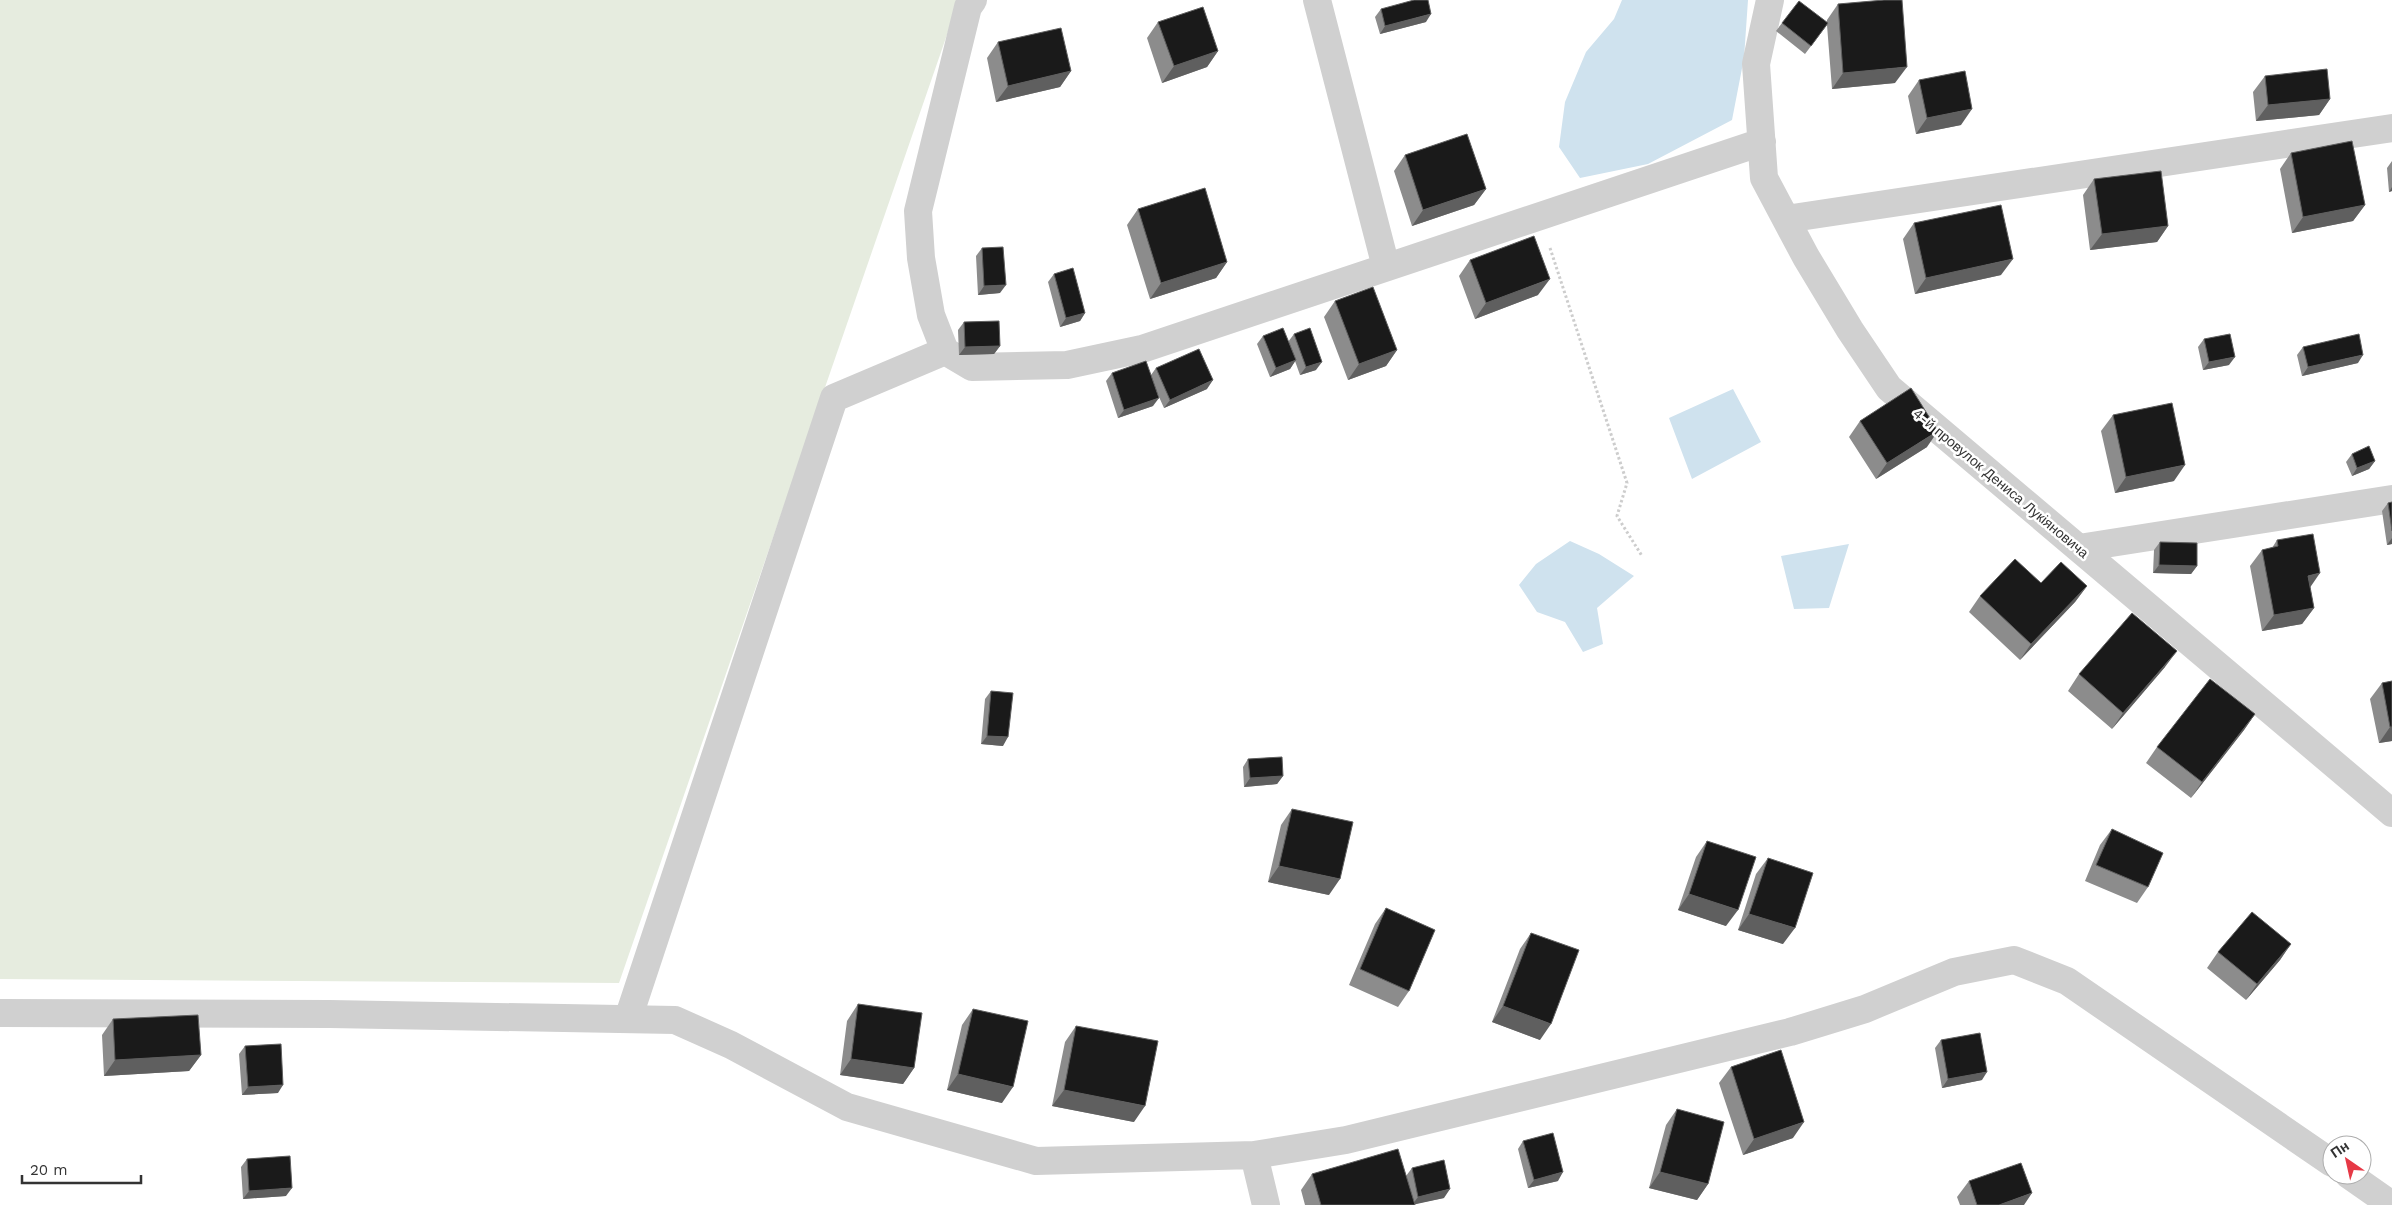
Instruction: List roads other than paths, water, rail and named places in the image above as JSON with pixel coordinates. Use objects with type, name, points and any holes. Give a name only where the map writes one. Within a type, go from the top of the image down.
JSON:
[{"type":"street","points":[[973,0],[968,8],[918,211],[921,258],[931,315],[945,352],[972,366],[1067,365],[1142,349],[1762,142]]},
{"type":"street","points":[[1317,0],[1386,267]]},
{"type":"street","name":"4-й провулок Дениса Лукіяновича","points":[[1770,0],[1756,64],[1764,178],[1806,257],[1850,330],[1889,388],[2392,813]]},
{"type":"street","points":[[1786,219],[2392,128]]},
{"type":"street","points":[[628,1019],[834,398],[945,352]]},
{"type":"street","points":[[2079,548],[2392,499]]},
{"type":"street","points":[[0,1013],[320,1014],[675,1020],[731,1045],[847,1108],[1036,1161],[1254,1155],[1346,1140],[1790,1032],[1866,1010],[1954,972],[2014,960],[2067,981],[2322,1156]]},
{"type":"street","points":[[1254,1155],[1266,1205]]},
{"type":"street","points":[[2363,1185],[2392,1205]]},
{"type":"water","points":[[1622,0],[1748,0],[1744,58],[1732,120],[1648,164],[1580,178],[1559,147],[1565,102],[1586,52],[1614,19]]},
{"type":"water","points":[[1733,389],[1761,442],[1692,479],[1669,418]]},
{"type":"water","points":[[1570,541],[1599,554],[1634,576],[1597,608],[1603,644],[1583,652],[1565,622],[1537,612],[1519,585],[1536,564]]},
{"type":"water","points":[[1849,544],[1829,608],[1794,609],[1781,556]]}]
